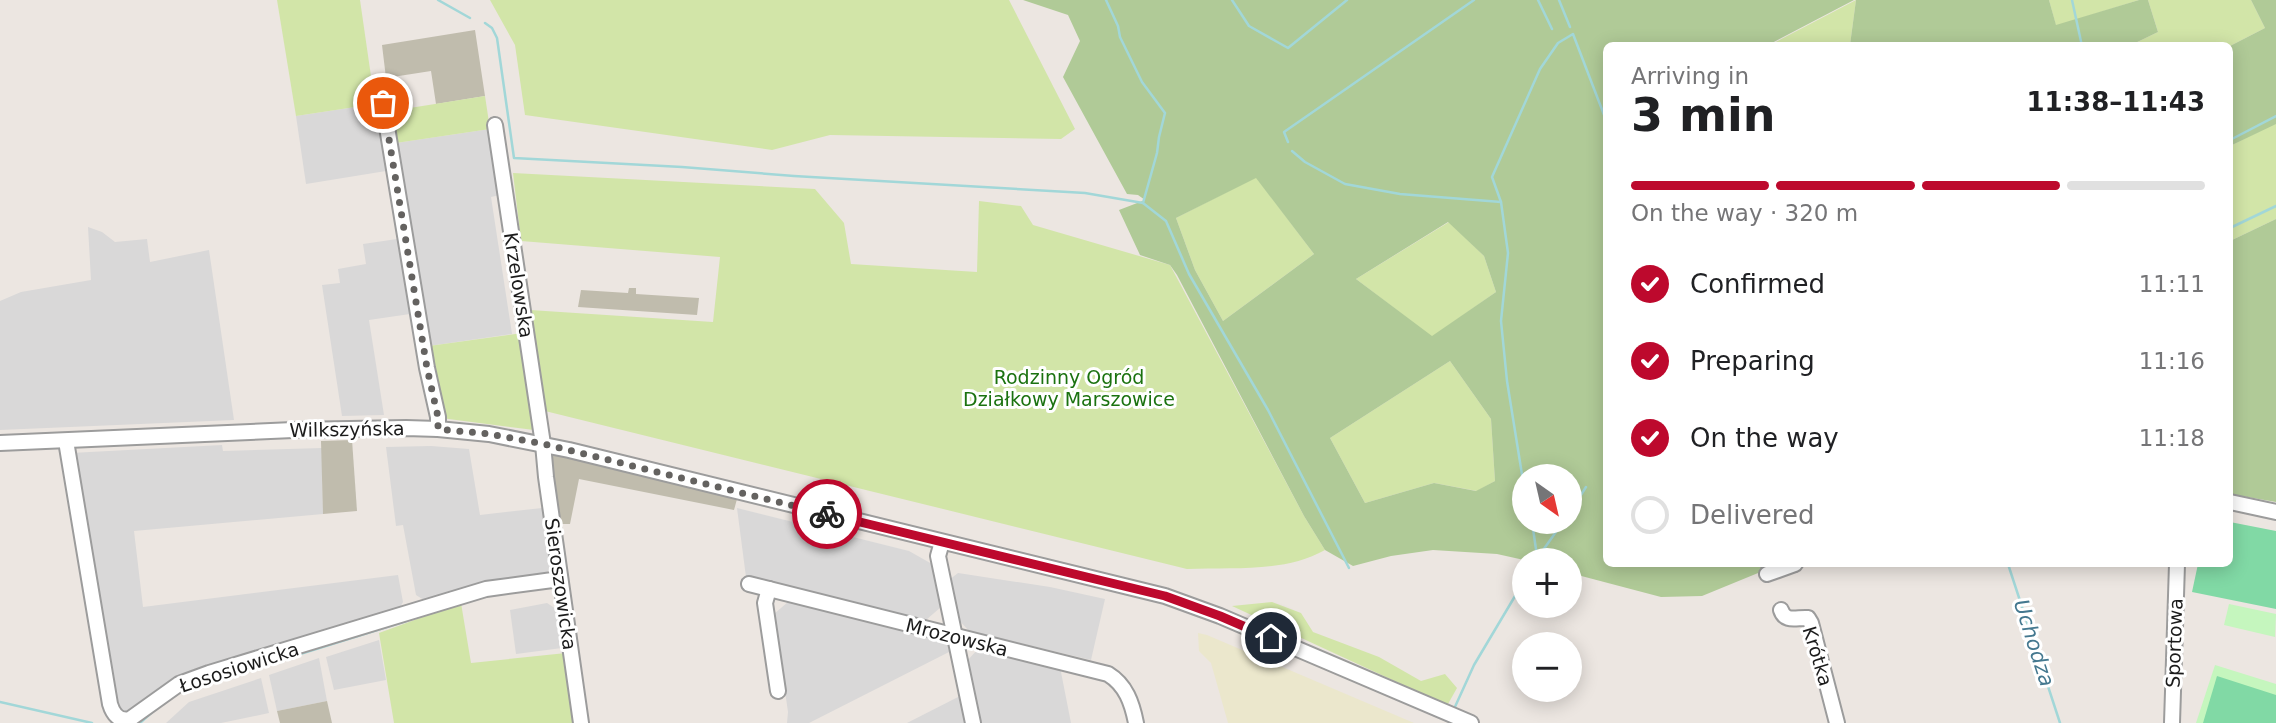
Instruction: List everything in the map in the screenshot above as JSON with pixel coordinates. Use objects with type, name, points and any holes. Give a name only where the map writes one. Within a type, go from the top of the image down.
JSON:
[{"type":"street","points":[[383,103],[438,429]]},
{"type":"street","name":"Krzelowska","points":[[495,125],[544,444]]},
{"type":"street","name":"Wilkszyńska","points":[[0,443],[293,429],[438,429],[489,434],[544,444],[1165,596],[1220,616],[1466,722]]},
{"type":"street","name":"Łososiowicka","points":[[66,441],[110,704],[121,719],[130,719],[179,684],[209,673],[486,589],[560,579]]},
{"type":"street","name":"Sieroszowicka","points":[[544,444],[546,477],[581,723]]},
{"type":"street","points":[[2233,503],[2276,512]]},
{"type":"street","points":[[942,542],[938,556],[973,723]]},
{"type":"street","points":[[1767,574],[1787,567]]},
{"type":"street","name":"Sportowa","points":[[2172,723],[2177,567]]},
{"type":"street","name":"Mrozowska","points":[[749,584],[1108,674],[1122,684],[1133,705],[1136,723]]},
{"type":"street","points":[[769,589],[765,603],[778,691]]},
{"type":"street","name":"Krótka","points":[[1780,610],[1787,618],[1808,618],[1811,623],[1836,723]]},
{"type":"shaded area","points":[[475,30],[485,96],[436,104],[431,71],[386,78],[382,45]]},
{"type":"shaded area","points":[[375,104],[386,171],[306,184],[296,116]]},
{"type":"shaded area","points":[[490,129],[500,195],[491,197],[512,334],[429,346],[396,143]]},
{"type":"shaded area","points":[[88,227],[102,232],[115,242],[147,239],[150,262],[209,250],[234,420],[0,430],[0,301],[21,292],[91,280]]},
{"type":"shaded area","points":[[397,239],[410,314],[369,320],[384,415],[342,416],[322,285],[340,283],[338,269],[366,264],[363,244]]},
{"type":"shaded area","points":[[629,288],[636,288],[636,294],[699,298],[697,315],[578,307],[581,290],[628,293]]},
{"type":"shaded area","points":[[352,440],[357,511],[323,514],[321,441]]},
{"type":"shaded area","points":[[222,445],[223,451],[322,448],[323,514],[134,531],[143,607],[398,575],[403,602],[398,611],[163,689],[124,714],[117,709],[71,453]]},
{"type":"shaded area","points":[[386,447],[469,449],[480,515],[542,508],[551,568],[542,578],[427,602],[416,595],[403,525],[396,526]]},
{"type":"shaded area","points":[[549,451],[737,499],[734,510],[579,479],[570,524],[556,524]]},
{"type":"shaded area","points":[[737,508],[909,551],[932,564],[941,607],[926,620],[746,577]]},
{"type":"shaded area","points":[[958,573],[1050,587],[1105,599],[1091,660],[969,631],[958,619],[949,580]]},
{"type":"shaded area","points":[[788,602],[948,641],[949,652],[809,723],[787,723],[788,712],[774,614]]},
{"type":"shaded area","points":[[547,603],[556,609],[562,648],[516,654],[510,610]]},
{"type":"shaded area","points":[[1198,633],[1414,723],[1228,723],[1211,663],[1199,651]]},
{"type":"shaded area","points":[[379,640],[386,680],[334,690],[326,657]]},
{"type":"shaded area","points":[[978,649],[1060,667],[1071,723],[978,723],[966,662]]},
{"type":"shaded area","points":[[319,658],[327,701],[277,711],[269,675]]},
{"type":"shaded area","points":[[261,678],[269,713],[221,723],[166,723],[189,702]]},
{"type":"shaded area","points":[[960,696],[967,723],[907,723]]},
{"type":"shaded area","points":[[327,701],[332,723],[280,723],[277,711]]},
{"type":"green space","points":[[277,0],[360,0],[375,104],[296,116]]},
{"type":"green space","points":[[490,0],[1009,0],[1075,129],[1061,139],[830,135],[772,150],[525,115],[515,45]]},
{"type":"green space","points":[[1023,0],[1854,0],[1774,42],[1603,42],[1603,567],[1773,567],[1702,596],[1661,597],[1582,576],[1582,548],[1512,548],[1512,557],[1433,550],[1391,556],[1353,566],[1325,550],[1304,516],[1177,275],[1170,265],[1140,255],[1119,210],[1145,200],[1138,195],[1127,194],[1063,77],[1080,41],[1068,15]],"holes":[[[1256,178],[1314,254],[1223,321],[1195,270],[1176,218]],[[1448,222],[1484,256],[1496,292],[1432,336],[1356,279]],[[1450,361],[1491,419],[1495,481],[1476,491],[1434,483],[1365,503],[1330,438]]]},
{"type":"green space","points":[[1856,0],[1850,42],[1776,42]]},
{"type":"green space","points":[[1856,0],[2049,0],[2056,25],[2139,0],[2148,0],[2158,32],[2137,42],[1850,42]]},
{"type":"green space","points":[[2049,0],[2139,0],[2056,26]]},
{"type":"green space","points":[[2148,0],[2251,0],[2265,28],[2233,44],[2233,42],[2137,42],[2158,32]]},
{"type":"green space","points":[[2251,0],[2276,0],[2276,124],[2233,145],[2233,44],[2265,28]]},
{"type":"green space","points":[[485,96],[490,129],[396,143],[391,111]]},
{"type":"green space","points":[[2276,124],[2276,219],[2233,240],[2233,144]]},
{"type":"green space","name":"Rodzinny Ogród Działkowy Marszowice","points":[[513,173],[815,189],[844,223],[851,264],[977,272],[979,201],[1021,206],[1033,225],[1170,265],[1304,516],[1325,550],[1275,566],[1187,569],[545,411],[530,310],[713,322],[720,257],[521,241]]},
{"type":"green space","points":[[1256,177],[1314,254],[1223,321],[1195,270],[1176,218]]},
{"type":"green space","points":[[2276,219],[2276,502],[2233,495],[2233,240]]},
{"type":"green space","points":[[1449,222],[1484,256],[1496,292],[1432,337],[1356,279]]},
{"type":"green space","points":[[523,333],[534,430],[441,418],[429,346]]},
{"type":"green space","points":[[1450,361],[1491,419],[1495,481],[1477,491],[1434,483],[1365,503],[1330,438]]},
{"type":"green space","points":[[2233,523],[2276,531],[2276,609],[2192,592],[2197,567],[2233,567]]},
{"type":"green space","points":[[1272,602],[1301,613],[1313,632],[1379,657],[1421,681],[1445,674],[1457,688],[1448,704],[1440,702],[1232,606]]},
{"type":"green space","points":[[461,603],[471,663],[566,653],[576,723],[394,723],[379,633]]},
{"type":"green space","points":[[2229,604],[2276,614],[2275,637],[2224,625]]},
{"type":"green space","points":[[2215,665],[2276,684],[2276,723],[2196,723]]},
{"type":"green space","points":[[2217,676],[2276,695],[2276,723],[2203,723]]},
{"type":"waterway","points":[[438,0],[470,18]]},
{"type":"waterway","points":[[1106,0],[1142,82],[1165,113],[1143,203],[1166,221],[1189,274],[1268,410],[1349,568]]},
{"type":"waterway","points":[[1232,0],[1249,26],[1288,48],[1347,0]]},
{"type":"waterway","points":[[1288,142],[1284,132],[1474,0]]},
{"type":"waterway","points":[[1538,0],[1552,29]]},
{"type":"waterway","name":"Uchodza","points":[[1559,0],[1570,27]]},
{"type":"waterway","points":[[2072,0],[2081,42]]},
{"type":"waterway","points":[[485,23],[492,28],[497,38],[514,158],[1085,193],[1143,203]]},
{"type":"waterway","points":[[1520,464],[1501,321],[1508,253],[1501,202],[1492,177],[1540,69],[1558,43],[1573,34],[1603,112]]},
{"type":"waterway","points":[[2233,138],[2276,116]]},
{"type":"waterway","points":[[1292,151],[1305,162],[1345,184],[1400,194],[1501,202]]},
{"type":"waterway","points":[[2233,227],[2276,206]]},
{"type":"waterway","points":[[1582,493],[1586,487]]},
{"type":"waterway","points":[[1534,534],[1536,548]]},
{"type":"waterway","points":[[1545,548],[1554,534]]},
{"type":"waterway","name":"Uchodza","points":[[2009,567],[2060,723]]},
{"type":"waterway","points":[[1454,709],[1474,665],[1512,601]]},
{"type":"waterway","points":[[182,691],[406,621]]},
{"type":"waterway","points":[[0,702],[92,723]]},
{"type":"waterway","points":[[140,723],[159,706]]},
{"type":"way so far","points":[[383,103],[438,429],[489,434],[544,444],[827,514]]},
{"type":"route","points":[[827,514],[1165,596],[1271,638]]}]
